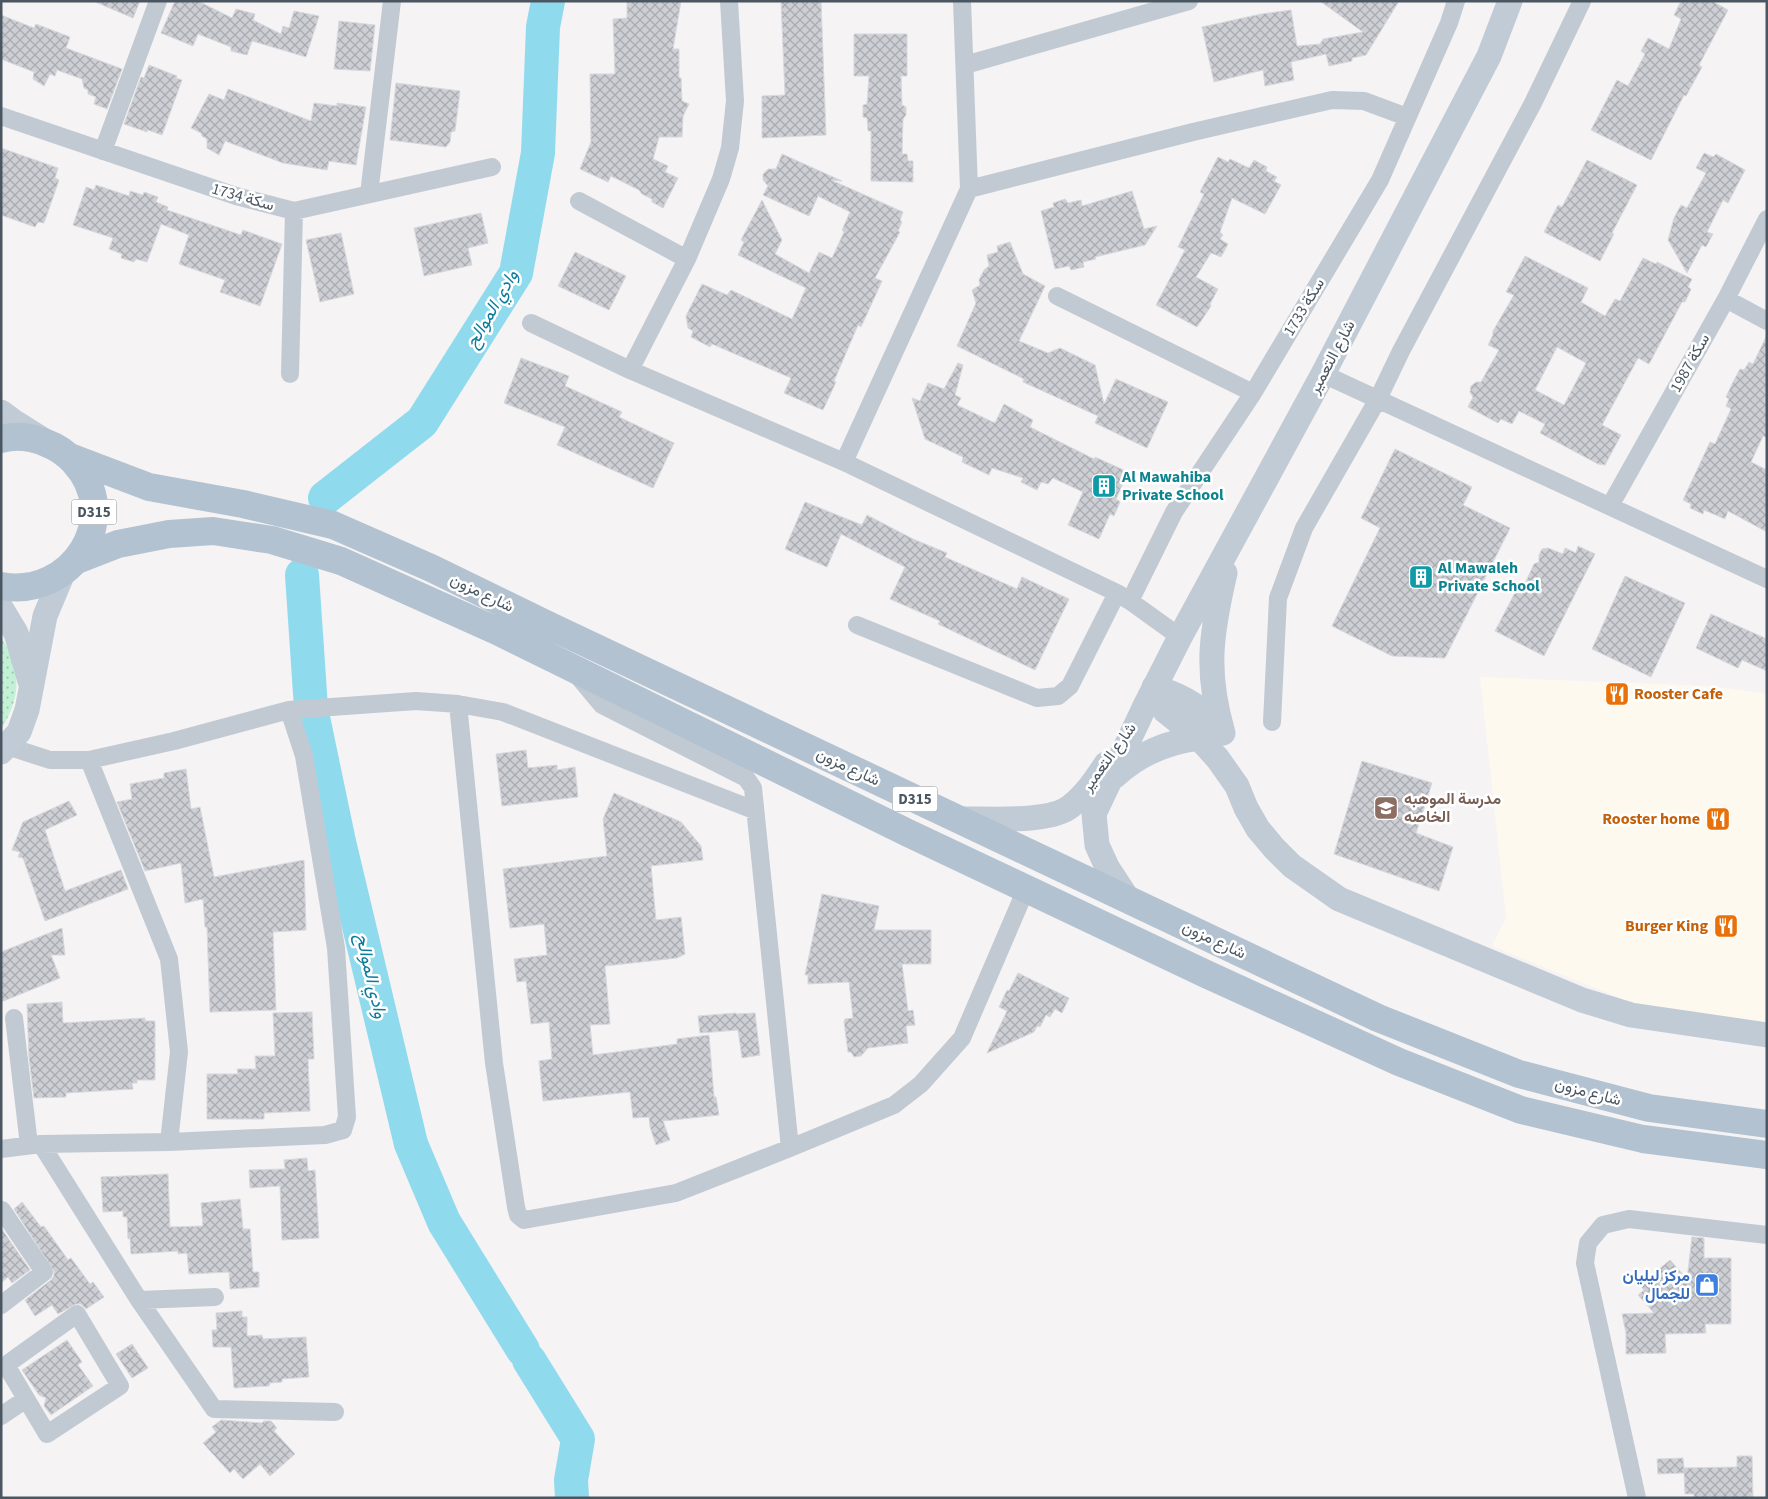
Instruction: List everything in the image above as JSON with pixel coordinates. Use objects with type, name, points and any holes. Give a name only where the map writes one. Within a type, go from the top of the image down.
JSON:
[{"type":"main road","name":"شارع التعمير","points":[[1128,900],[1107,867],[1097,845],[1094,814],[1180,636],[1323,374],[1489,56],[1510,1]]},
{"type":"main road","points":[[1,412],[13,422],[59,450]]},
{"type":"main road","name":"D315","points":[[1,439],[20,437],[35,439],[59,450],[79,468],[92,493],[94,507],[90,535],[85,548],[70,566],[51,580],[38,585],[24,587],[1,586]]},
{"type":"main road","name":"شارع مزون","points":[[59,450],[149,487],[242,504],[333,524],[432,568],[559,631],[1378,1018],[1519,1074],[1649,1108],[1767,1124]]},
{"type":"main road","name":"شارع مزون","points":[[70,566],[118,544],[168,534],[213,531],[272,540],[341,561],[497,631],[1026,889],[1206,974],[1391,1058],[1521,1110],[1643,1139],[1767,1155]]},
{"type":"main road","points":[[1231,545],[1216,614],[1211,649],[1213,691],[1223,732],[1232,752],[1237,786],[1246,808],[1258,829],[1292,866],[1339,899],[1582,1000],[1631,1015],[1767,1035]]},
{"type":"main road","points":[[4,749],[19,732],[27,710],[45,616],[70,566]]},
{"type":"main road","points":[[1,608],[16,633],[32,688]]},
{"type":"main road","points":[[1149,698],[1170,692],[1198,707],[1223,732]]},
{"type":"main road","name":"شارع التعمير","points":[[957,819],[1041,816],[1050,815],[1070,807],[1091,786],[1149,698]]},
{"type":"main road","points":[[1149,698],[1199,738],[1209,748],[1237,786]]},
{"type":"main road","points":[[1111,779],[1152,750],[1167,744],[1199,738]]},
{"type":"street","points":[[103,151],[158,1]]},
{"type":"street","points":[[369,194],[392,1]]},
{"type":"street","points":[[630,370],[687,259],[722,179],[730,148],[735,101],[729,1]]},
{"type":"street","points":[[844,462],[969,189],[962,1]]},
{"type":"street","points":[[965,65],[1189,1]]},
{"type":"street","name":"سكة 1733","points":[[857,625],[1037,698],[1058,696],[1070,686],[1174,512],[1253,393],[1380,180],[1449,23],[1456,1]]},
{"type":"street","points":[[1272,722],[1278,598],[1304,528],[1378,399],[1401,351],[1533,103],[1582,1]]},
{"type":"street","points":[[969,189],[1184,134],[1332,100],[1364,101],[1407,117]]},
{"type":"street","name":"سكة 1734","points":[[1,116],[236,196],[294,211],[492,167]]},
{"type":"street","points":[[579,201],[687,259]]},
{"type":"street","points":[[290,374],[294,211]]},
{"type":"street","name":"سكة 1987","points":[[1610,506],[1726,299],[1767,219]]},
{"type":"street","points":[[1057,296],[1253,393]]},
{"type":"street","points":[[1726,299],[1767,321]]},
{"type":"street","points":[[531,323],[630,370],[844,462],[1123,597],[1180,636]]},
{"type":"street","points":[[1323,374],[1767,578]]},
{"type":"street","points":[[571,667],[602,704],[746,778],[753,788],[790,1148]]},
{"type":"street","points":[[4,749],[50,760],[89,760],[174,741],[289,710],[416,701],[458,704],[503,712],[754,810]]},
{"type":"street","points":[[458,704],[494,1062],[518,1215],[524,1220],[676,1193],[894,1105],[921,1084],[962,1038],[1026,889]]},
{"type":"street","points":[[1,1149],[35,1144],[170,1142],[325,1134],[343,1130],[348,1117],[336,948],[304,756],[289,710]]},
{"type":"street","points":[[89,760],[169,959],[179,1052],[170,1142]]},
{"type":"street","points":[[14,1018],[35,1144],[214,1409],[335,1412]]},
{"type":"street","points":[[1,1305],[44,1272],[2,1210]]},
{"type":"street","points":[[1637,1498],[1585,1263],[1588,1243],[1603,1225],[1629,1219],[1767,1236]]},
{"type":"street","points":[[139,1300],[215,1297]]},
{"type":"street","points":[[78,1314],[120,1386],[48,1434],[26,1399],[6,1365],[78,1314]]},
{"type":"street","points":[[1,1416],[26,1399]]},
{"type":"shaded area","points":[[1480,677],[1712,686],[1767,694],[1767,1023],[1652,1011],[1492,946],[1506,917]]},
{"type":"green space","points":[[1,637],[8,649],[15,672],[16,694],[8,717],[1,729]]},
{"type":"building","points":[[93,1],[140,1],[133,18]]},
{"type":"building","points":[[175,1],[198,1],[232,18],[236,9],[255,14],[253,20],[281,34],[283,26],[289,28],[294,11],[319,16],[306,57],[252,41],[247,55],[231,51],[231,47],[198,34],[193,46],[161,33]]},
{"type":"building","points":[[627,1],[681,1],[673,49],[679,49],[679,78],[681,78],[682,101],[689,104],[683,116],[682,137],[659,137],[653,159],[668,166],[665,172],[678,178],[663,208],[652,202],[652,199],[642,194],[639,190],[611,176],[608,182],[580,169],[591,142],[590,74],[615,74],[613,19],[627,18]]},
{"type":"building","points":[[781,1],[821,1],[826,135],[762,138],[762,96],[785,95]]},
{"type":"building","points":[[1320,1],[1399,1],[1366,55],[1352,58],[1352,61],[1329,66],[1326,54],[1291,62],[1294,80],[1265,86],[1263,70],[1214,82],[1202,27],[1261,14],[1291,10],[1297,46],[1320,44],[1323,39],[1363,32]]},
{"type":"building","points":[[1681,1],[1712,1],[1728,10],[1699,65],[1702,67],[1686,96],[1684,95],[1651,160],[1591,130],[1617,80],[1628,86],[1645,54],[1641,51],[1648,38],[1669,49],[1681,19],[1674,15]]},
{"type":"building","points":[[1,15],[34,28],[36,24],[70,37],[66,48],[122,69],[107,109],[94,104],[96,97],[88,94],[82,79],[57,70],[55,76],[50,74],[44,86],[33,79],[34,72],[1,59]]},
{"type":"building","points":[[339,21],[375,25],[370,71],[334,69]]},
{"type":"building","points":[[854,34],[907,34],[907,76],[901,76],[902,105],[906,107],[906,115],[903,119],[902,154],[907,154],[908,161],[913,161],[913,182],[871,181],[871,131],[868,131],[867,118],[863,117],[863,105],[867,104],[869,76],[854,76]]},
{"type":"building","points":[[149,65],[177,76],[176,78],[182,80],[162,135],[124,124],[141,77],[144,78]]},
{"type":"building","points":[[396,83],[460,91],[455,131],[451,132],[450,142],[446,147],[390,140]]},
{"type":"building","points":[[228,89],[311,121],[314,103],[337,106],[337,103],[366,107],[356,165],[329,161],[327,170],[283,163],[225,141],[219,155],[207,148],[207,139],[201,133],[191,128],[209,94],[224,100]]},
{"type":"building","points":[[1,148],[58,168],[55,178],[59,180],[44,223],[38,222],[35,227],[1,215]]},
{"type":"building","points":[[1704,153],[1713,157],[1716,154],[1745,170],[1728,203],[1723,200],[1707,232],[1713,234],[1706,247],[1702,245],[1687,273],[1668,240],[1674,218],[1681,205],[1687,208],[1706,173],[1696,168]]},
{"type":"building","points":[[782,154],[842,181],[831,180],[903,212],[900,220],[902,222],[898,231],[900,232],[875,278],[882,281],[861,327],[858,325],[823,410],[784,393],[791,378],[712,344],[710,347],[691,337],[693,331],[688,328],[686,316],[702,284],[727,295],[731,290],[792,319],[806,288],[738,255],[744,242],[741,240],[762,200],[782,240],[775,254],[809,273],[819,252],[832,258],[844,232],[842,230],[850,212],[818,196],[809,216],[763,195],[768,186],[763,180],[763,174],[768,169],[776,169]]},
{"type":"building","points":[[1218,157],[1228,162],[1230,159],[1249,168],[1254,160],[1267,167],[1266,171],[1277,177],[1274,181],[1281,185],[1265,214],[1232,198],[1220,232],[1223,235],[1220,239],[1228,244],[1221,257],[1211,253],[1196,277],[1218,289],[1210,304],[1211,306],[1197,327],[1156,305],[1185,250],[1178,247],[1204,194],[1200,192]]},
{"type":"building","points":[[1587,160],[1637,185],[1600,261],[1544,232],[1558,205],[1562,207]]},
{"type":"building","points":[[96,185],[129,196],[130,191],[143,195],[144,192],[158,197],[156,202],[168,207],[167,210],[241,235],[243,230],[282,244],[260,306],[220,292],[225,280],[179,264],[189,235],[161,224],[147,262],[136,259],[134,262],[121,258],[122,254],[109,249],[113,238],[73,225],[86,187],[94,190]]},
{"type":"building","points":[[1132,191],[1144,229],[1157,226],[1145,245],[1095,257],[1096,259],[1083,262],[1084,267],[1071,270],[1069,266],[1055,269],[1041,211],[1054,207],[1053,203],[1065,199],[1068,203],[1081,200],[1082,206]]},
{"type":"building","points":[[481,213],[488,243],[468,248],[472,265],[424,276],[414,228]]},
{"type":"building","points":[[341,233],[354,294],[320,302],[306,240]]},
{"type":"building","points":[[1010,242],[1023,274],[1045,286],[1019,341],[1048,353],[1060,348],[1095,365],[1104,404],[1116,379],[1168,402],[1147,448],[1095,423],[1098,416],[1023,382],[1024,379],[957,346],[976,303],[972,290],[980,285],[979,280],[984,270],[989,266],[987,255],[998,252],[997,246]]},
{"type":"building","points":[[575,252],[626,276],[609,310],[558,286]]},
{"type":"building","points":[[1525,256],[1588,288],[1581,302],[1605,316],[1615,299],[1620,301],[1643,258],[1656,264],[1657,262],[1692,279],[1688,287],[1691,289],[1685,302],[1682,302],[1649,364],[1638,358],[1602,425],[1621,435],[1605,465],[1598,464],[1540,433],[1545,424],[1519,411],[1512,424],[1501,419],[1498,423],[1468,407],[1473,397],[1470,392],[1471,386],[1476,382],[1481,382],[1499,350],[1488,345],[1493,331],[1514,295],[1506,292]],"holes":[[[1557,347],[1586,363],[1564,405],[1535,390]]]},
{"type":"building","points":[[1767,335],[1767,438],[1763,436],[1751,462],[1767,470],[1767,532],[1728,511],[1725,519],[1704,510],[1703,514],[1690,508],[1691,504],[1683,500],[1710,442],[1715,444],[1731,409],[1726,406],[1729,399],[1726,397],[1733,382],[1740,369],[1744,370],[1749,362],[1753,364]]},
{"type":"building","points":[[521,358],[569,376],[565,386],[622,412],[619,417],[674,443],[653,488],[557,445],[565,427],[504,403]]},
{"type":"building","points":[[958,363],[963,365],[955,395],[961,398],[957,405],[995,423],[1004,404],[1033,420],[1030,427],[1094,459],[1095,457],[1128,472],[1116,499],[1120,502],[1114,516],[1110,514],[1099,539],[1068,525],[1083,492],[1053,478],[1048,484],[1041,482],[1037,490],[1021,482],[1023,478],[992,468],[989,475],[962,462],[963,457],[925,439],[912,398],[920,401],[928,383],[944,389]]},
{"type":"building","name":"Al Mawaleh Private School","points":[[1395,449],[1472,487],[1463,505],[1510,528],[1445,658],[1392,656],[1332,626],[1380,528],[1361,518]]},
{"type":"building","points":[[805,502],[862,525],[867,515],[913,539],[947,553],[945,557],[1017,589],[1022,577],[1069,599],[1035,670],[938,624],[940,621],[890,599],[905,567],[841,534],[827,567],[785,549]]},
{"type":"building","points":[[1578,546],[1595,554],[1544,656],[1495,631],[1518,587],[1522,590],[1534,564],[1539,562],[1539,555],[1542,549],[1548,548],[1563,554],[1565,548],[1576,553]]},
{"type":"building","points":[[1625,576],[1685,603],[1651,677],[1592,649]]},
{"type":"building","points":[[1711,614],[1767,639],[1767,671],[1742,660],[1738,668],[1696,648]]},
{"type":"building","points":[[526,750],[528,768],[557,765],[557,770],[575,767],[578,797],[502,806],[496,754]]},
{"type":"building","name":"مدرسة الموهبه الخاصه","points":[[1362,761],[1432,783],[1416,833],[1453,847],[1439,891],[1334,854]]},
{"type":"building","points":[[186,769],[191,809],[200,807],[214,877],[304,860],[306,930],[273,932],[276,1010],[210,1012],[207,927],[205,927],[203,899],[185,903],[181,863],[145,871],[117,802],[132,799],[130,784],[164,778],[164,773]]},
{"type":"building","points":[[614,793],[681,822],[701,846],[703,860],[651,866],[656,920],[681,917],[685,954],[677,958],[605,966],[610,1024],[590,1025],[593,1055],[677,1044],[677,1039],[709,1035],[714,1097],[716,1097],[719,1115],[663,1121],[670,1140],[656,1145],[649,1117],[633,1118],[630,1092],[543,1101],[539,1061],[552,1059],[549,1022],[531,1024],[526,981],[517,982],[514,959],[547,955],[544,924],[510,928],[503,869],[607,856],[603,819]]},
{"type":"building","points":[[69,801],[77,815],[45,830],[65,891],[121,870],[128,889],[45,921],[23,858],[18,857],[20,852],[12,850],[23,822]]},
{"type":"building","points":[[822,894],[879,906],[874,930],[931,930],[931,964],[902,964],[908,1011],[913,1010],[915,1025],[906,1026],[908,1043],[868,1048],[861,1056],[854,1057],[851,1052],[848,1052],[844,1022],[845,1019],[853,1018],[849,982],[808,984],[808,975],[805,975]]},
{"type":"building","points":[[62,928],[65,955],[51,955],[60,978],[1,1002],[1,952]]},
{"type":"building","points":[[1018,973],[1069,998],[1062,1013],[1055,1009],[1050,1017],[1046,1015],[1040,1027],[1037,1026],[1034,1032],[987,1053],[1007,1011],[999,1007]]},
{"type":"building","points":[[62,1002],[63,1023],[145,1018],[145,1021],[155,1021],[155,1080],[137,1080],[137,1083],[132,1083],[133,1089],[66,1093],[66,1097],[34,1098],[29,1058],[27,1004]]},
{"type":"building","points":[[312,1012],[314,1059],[308,1059],[310,1111],[264,1113],[264,1119],[207,1119],[207,1074],[238,1074],[237,1069],[256,1069],[255,1056],[275,1056],[273,1013]]},
{"type":"building","points":[[755,1013],[760,1055],[742,1058],[738,1030],[700,1033],[698,1016]]},
{"type":"building","points":[[307,1158],[308,1171],[315,1170],[319,1238],[282,1240],[280,1186],[250,1188],[249,1170],[285,1169],[284,1160]]},
{"type":"building","points":[[168,1174],[170,1227],[203,1226],[201,1203],[240,1199],[243,1229],[250,1229],[253,1272],[259,1272],[259,1287],[230,1289],[229,1272],[189,1274],[187,1253],[178,1254],[178,1251],[131,1254],[127,1217],[123,1217],[123,1211],[103,1212],[101,1177]]},
{"type":"building","points":[[22,1202],[41,1227],[44,1226],[68,1260],[71,1258],[90,1284],[93,1282],[104,1297],[86,1309],[81,1304],[76,1304],[58,1314],[52,1305],[35,1316],[25,1300],[51,1280],[54,1276],[54,1271],[14,1209]]},
{"type":"building","points":[[1,1228],[30,1270],[12,1283],[8,1277],[1,1283]]},
{"type":"building","points":[[1692,1237],[1704,1238],[1704,1258],[1731,1258],[1731,1324],[1705,1324],[1706,1333],[1665,1334],[1666,1353],[1626,1354],[1626,1333],[1622,1314],[1654,1313],[1638,1295],[1644,1290],[1640,1285],[1670,1260],[1687,1279]]},
{"type":"building","points":[[242,1311],[242,1317],[247,1317],[247,1336],[262,1335],[263,1339],[306,1337],[309,1377],[282,1379],[282,1382],[270,1383],[269,1386],[234,1388],[231,1347],[213,1347],[212,1330],[217,1330],[216,1313]]},
{"type":"building","points":[[67,1340],[82,1362],[78,1365],[93,1386],[51,1415],[44,1406],[46,1398],[39,1395],[22,1370]]},
{"type":"building","points":[[132,1344],[148,1368],[132,1378],[116,1354]]},
{"type":"building","points":[[221,1420],[262,1423],[264,1421],[271,1421],[277,1428],[274,1431],[295,1454],[270,1476],[260,1464],[243,1479],[234,1469],[230,1473],[203,1443],[216,1432],[212,1427]]},
{"type":"building","points":[[1737,1456],[1752,1456],[1753,1498],[1694,1498],[1694,1494],[1685,1494],[1684,1473],[1658,1474],[1657,1459],[1683,1458],[1684,1468],[1737,1467]]},
{"type":"waterway","name":"وادي الموالح","points":[[325,498],[422,422],[516,273],[538,153],[543,27],[548,1]]},
{"type":"waterway","name":"وادي الموالح","points":[[302,575],[311,708],[339,842],[411,1144],[444,1222],[523,1350]]},
{"type":"waterway","name":"وادي الموالح","points":[[529,1360],[578,1439],[571,1480],[572,1498]]},
{"type":"place","name":"Al Mawahiba Private School","points":[[1104,486]]},
{"type":"place","name":"Al Mawaleh Private School","points":[[1421,577]]},
{"type":"place","name":"Rooster Cafe","points":[[1617,694]]},
{"type":"place","name":"مدرسة الموهبه الخاصه","points":[[1386,808]]},
{"type":"place","name":"Rooster home","points":[[1718,819]]},
{"type":"place","name":"Burger King","points":[[1726,926]]},
{"type":"place","name":"مركز ليليان للجمال","points":[[1707,1285]]}]
